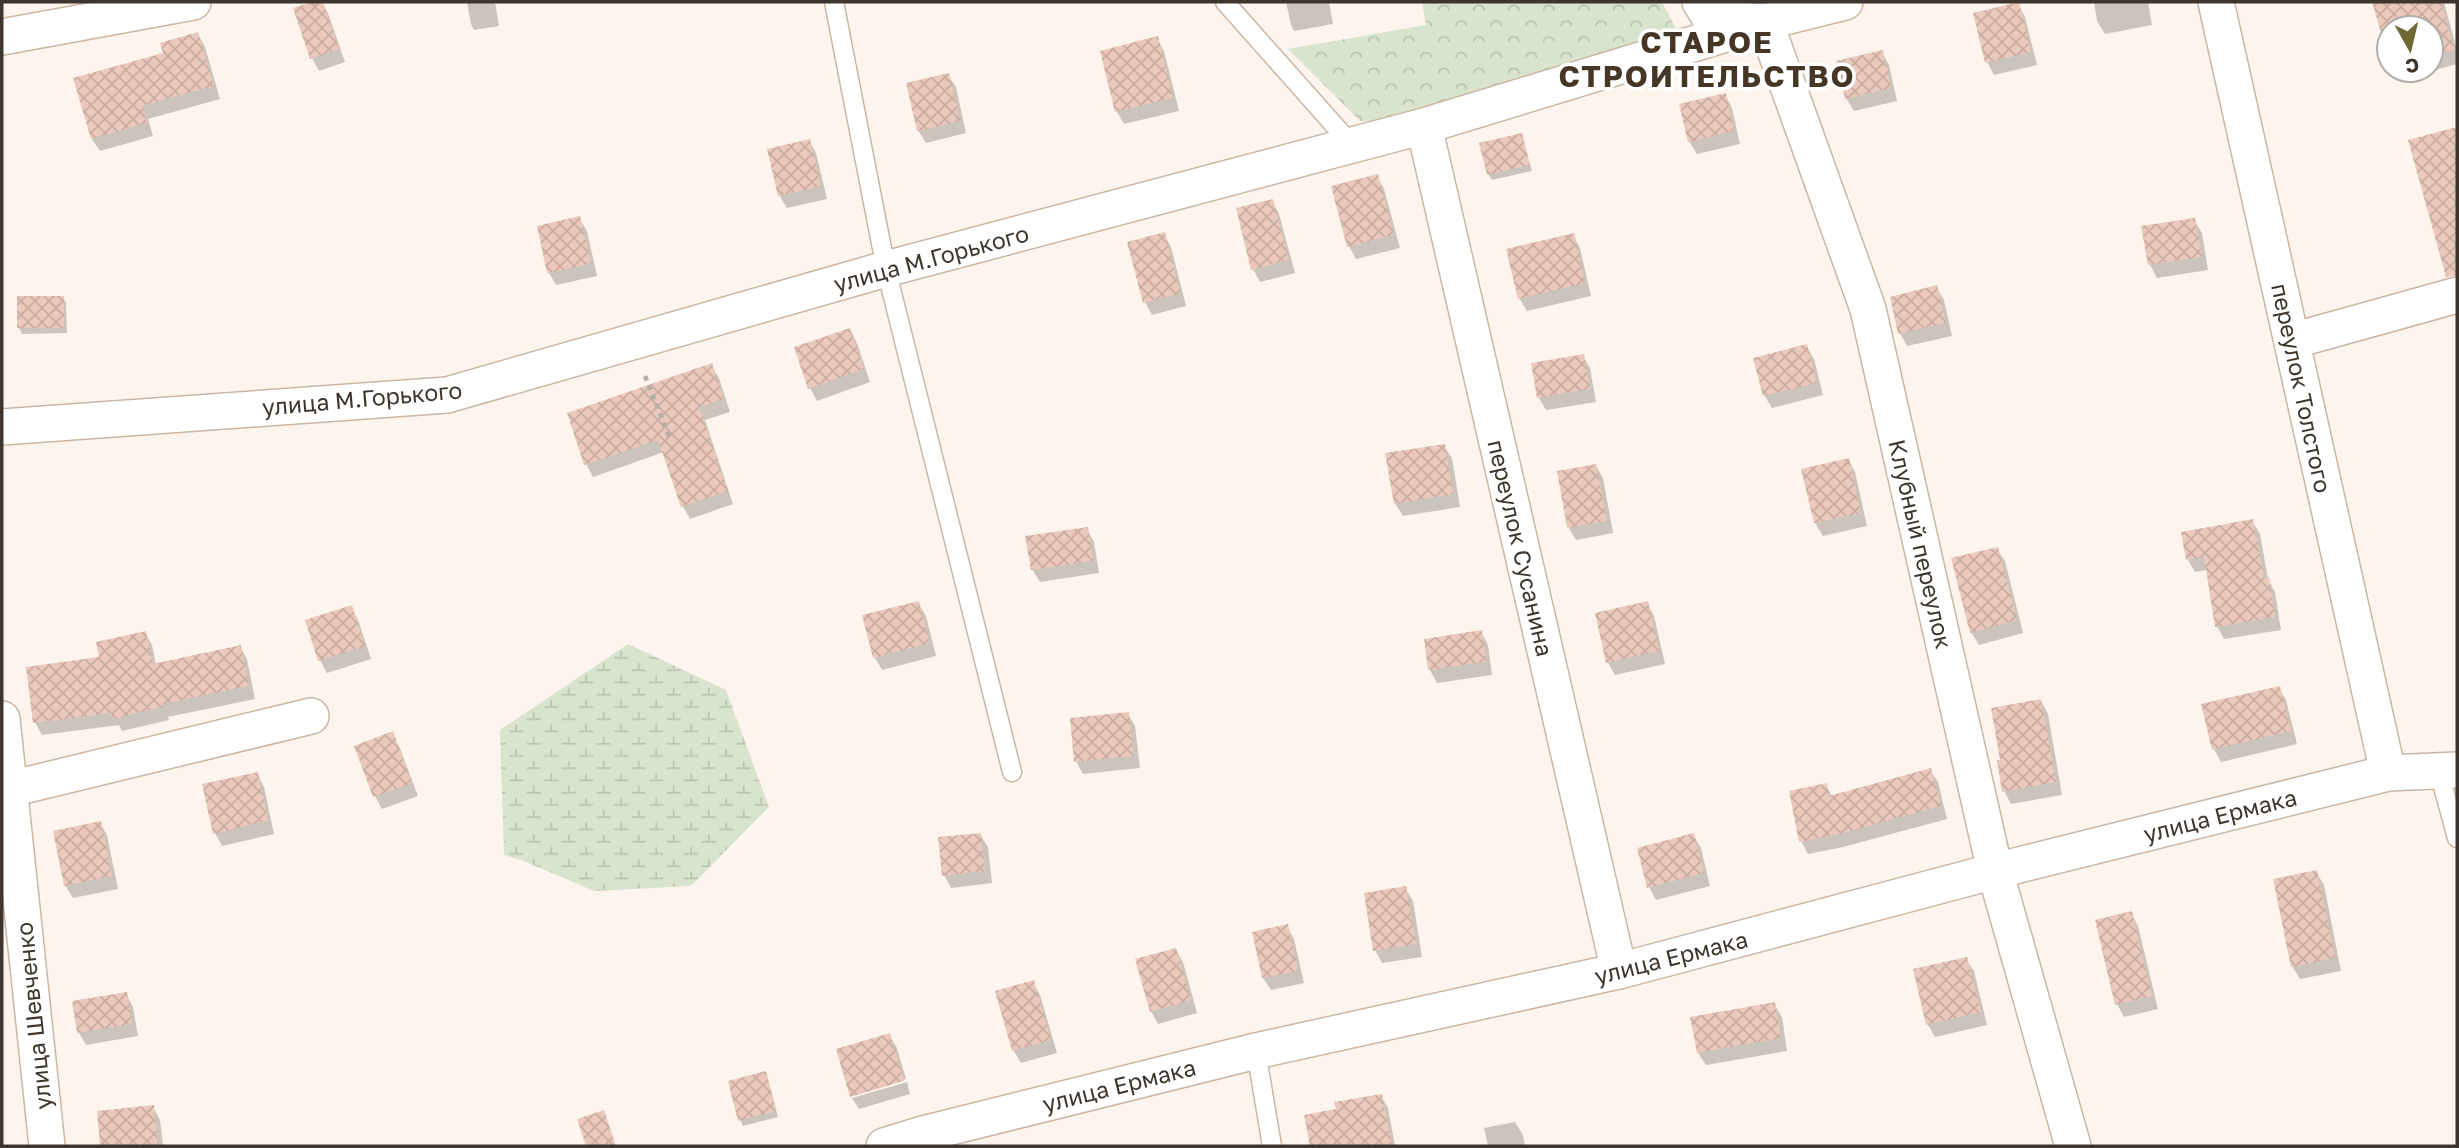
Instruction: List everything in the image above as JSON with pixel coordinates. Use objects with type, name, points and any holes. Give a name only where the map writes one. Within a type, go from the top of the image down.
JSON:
[{"type":"street","points":[[2,37],[193,2]]},
{"type":"street","points":[[1700,2],[1710,19],[1765,22]]},
{"type":"street","name":"улица М.Горького","points":[[2,427],[447,395],[886,269],[1424,125],[1765,22],[1845,2]]},
{"type":"street","name":"переулок Толстого","points":[[2216,2],[2388,774]]},
{"type":"street","name":"Клубный переулок","points":[[1765,22],[1868,309],[1995,871],[2073,1146]]},
{"type":"street","name":"переулок Сусанина","points":[[1424,125],[1619,971]]},
{"type":"street","points":[[2291,341],[2457,295]]},
{"type":"street","points":[[6,790],[311,716]]},
{"type":"street","name":"улица Шевченко","points":[[2,719],[6,790],[47,1146]]},
{"type":"street","name":"улица Ермака","points":[[884,1146],[1256,1051],[1619,971],[1995,871],[2388,774],[2448,771]]},
{"type":"lane","points":[[834,2],[886,269],[1012,772]]},
{"type":"lane","points":[[1225,2],[1352,144]]},
{"type":"lane","points":[[2448,771],[2457,838]]},
{"type":"lane","points":[[1256,1051],[1272,1146]]},
{"type":"path","points":[[633,342],[670,439]]},
{"type":"green space","points":[[1422,2],[1662,2],[1680,36],[1413,121],[1360,121],[1288,49],[1426,25]]},
{"type":"green space","points":[[628,644],[726,690],[769,807],[691,886],[594,891],[504,855],[500,730]]},
{"type":"building","points":[[323,2],[339,49],[310,59],[293,8]]},
{"type":"building","points":[[2019,2],[2031,52],[1985,63],[1973,13]]},
{"type":"building","points":[[2372,2],[2441,2],[2444,14],[2375,14]]},
{"type":"building","points":[[2445,16],[2455,50],[2445,53]]},
{"type":"building","points":[[198,32],[214,86],[142,106],[147,123],[91,139],[73,78],[163,53],[160,43]]},
{"type":"building","points":[[1158,36],[1173,98],[1115,112],[1100,51]]},
{"type":"building","points":[[1883,50],[1891,88],[1845,99],[1836,61]]},
{"type":"building","points":[[949,73],[960,121],[917,131],[906,83]]},
{"type":"building","points":[[1726,93],[1734,131],[1688,142],[1679,104]]},
{"type":"building","points":[[2457,127],[2457,275],[2446,277],[2408,140]]},
{"type":"building","points":[[1522,133],[1530,165],[1487,175],[1479,143]]},
{"type":"building","points":[[810,139],[821,186],[778,196],[767,149]]},
{"type":"building","points":[[1378,174],[1394,235],[1347,247],[1331,186]]},
{"type":"building","points":[[1273,199],[1289,260],[1251,270],[1236,208]]},
{"type":"building","points":[[580,216],[591,264],[547,273],[537,226]]},
{"type":"building","points":[[2195,218],[2202,257],[2148,265],[2141,226]]},
{"type":"building","points":[[1165,232],[1180,293],[1143,303],[1127,242]]},
{"type":"building","points":[[1574,233],[1585,283],[1518,299],[1506,249]]},
{"type":"building","points":[[1937,285],[1946,323],[1898,334],[1890,297]]},
{"type":"building","points":[[17,296],[64,296],[64,328],[17,328]]},
{"type":"building","points":[[850,328],[864,369],[808,389],[794,347]]},
{"type":"building","points":[[1807,344],[1817,383],[1763,396],[1753,358]]},
{"type":"building","points":[[1584,354],[1590,389],[1537,398],[1531,363]]},
{"type":"building","points":[[712,363],[724,399],[699,407],[728,491],[681,507],[658,440],[584,465],[567,413]]},
{"type":"building","points":[[1445,444],[1453,494],[1394,504],[1385,453]]},
{"type":"building","points":[[1849,458],[1861,513],[1814,523],[1801,469]]},
{"type":"building","points":[[1596,464],[1607,521],[1567,528],[1557,471]]},
{"type":"building","points":[[2253,519],[2264,578],[2269,577],[2275,617],[2215,627],[2204,557],[2186,560],[2181,532]]},
{"type":"building","points":[[1088,527],[1093,561],[1031,570],[1025,536]]},
{"type":"building","points":[[1998,547],[2017,620],[1970,633],[1951,558]]},
{"type":"building","points":[[919,601],[930,643],[873,658],[862,615]]},
{"type":"building","points":[[1648,601],[1659,651],[1606,663],[1595,613]]},
{"type":"building","points":[[352,605],[365,646],[318,661],[305,620]]},
{"type":"building","points":[[1482,630],[1486,662],[1428,670],[1424,639]]},
{"type":"building","points":[[146,631],[153,664],[241,645],[249,686],[162,704],[163,707],[113,719],[112,713],[33,723],[26,667],[99,657],[96,642]]},
{"type":"building","points":[[2280,686],[2291,731],[2212,750],[2201,704]]},
{"type":"building","points":[[2041,699],[2056,782],[2002,792],[1997,760],[2000,760],[1991,708]]},
{"type":"building","points":[[1129,712],[1133,756],[1074,762],[1070,718]]},
{"type":"building","points":[[393,731],[412,783],[373,797],[354,746]]},
{"type":"building","points":[[1931,768],[1941,806],[1799,842],[1789,791],[1827,783],[1829,796]]},
{"type":"building","points":[[258,772],[268,821],[213,834],[202,784]]},
{"type":"building","points":[[101,821],[112,876],[64,886],[53,831]]},
{"type":"building","points":[[981,833],[985,871],[942,876],[938,837]]},
{"type":"building","points":[[1694,833],[1704,873],[1647,888],[1637,848]]},
{"type":"building","points":[[2317,870],[2335,958],[2291,967],[2273,879]]},
{"type":"building","points":[[1406,886],[1416,944],[1373,951],[1364,893]]},
{"type":"building","points":[[2132,911],[2152,996],[2115,1005],[2095,920]]},
{"type":"building","points":[[1288,924],[1298,971],[1262,978],[1252,932]]},
{"type":"building","points":[[1176,948],[1191,1000],[1150,1012],[1135,959]]},
{"type":"building","points":[[1967,957],[1981,1012],[1926,1025],[1913,969]]},
{"type":"building","points":[[1034,980],[1051,1040],[1012,1051],[995,991]]},
{"type":"building","points":[[127,992],[132,1024],[77,1033],[72,1001]]},
{"type":"building","points":[[1775,1002],[1781,1038],[1697,1053],[1690,1017]]},
{"type":"building","points":[[890,1033],[904,1081],[850,1097],[836,1049]]},
{"type":"building","points":[[766,1071],[776,1111],[738,1121],[728,1081]]},
{"type":"building","points":[[1382,1094],[1392,1146],[1310,1146],[1304,1115],[1336,1109],[1334,1102]]},
{"type":"building","points":[[154,1105],[158,1146],[100,1146],[97,1111]]},
{"type":"building","points":[[604,1110],[616,1146],[586,1146],[577,1119]]},
{"type":"district","name":"СТАРОЕ СТРОИТЕЛЬСТВО","points":[[1707,59]]}]
